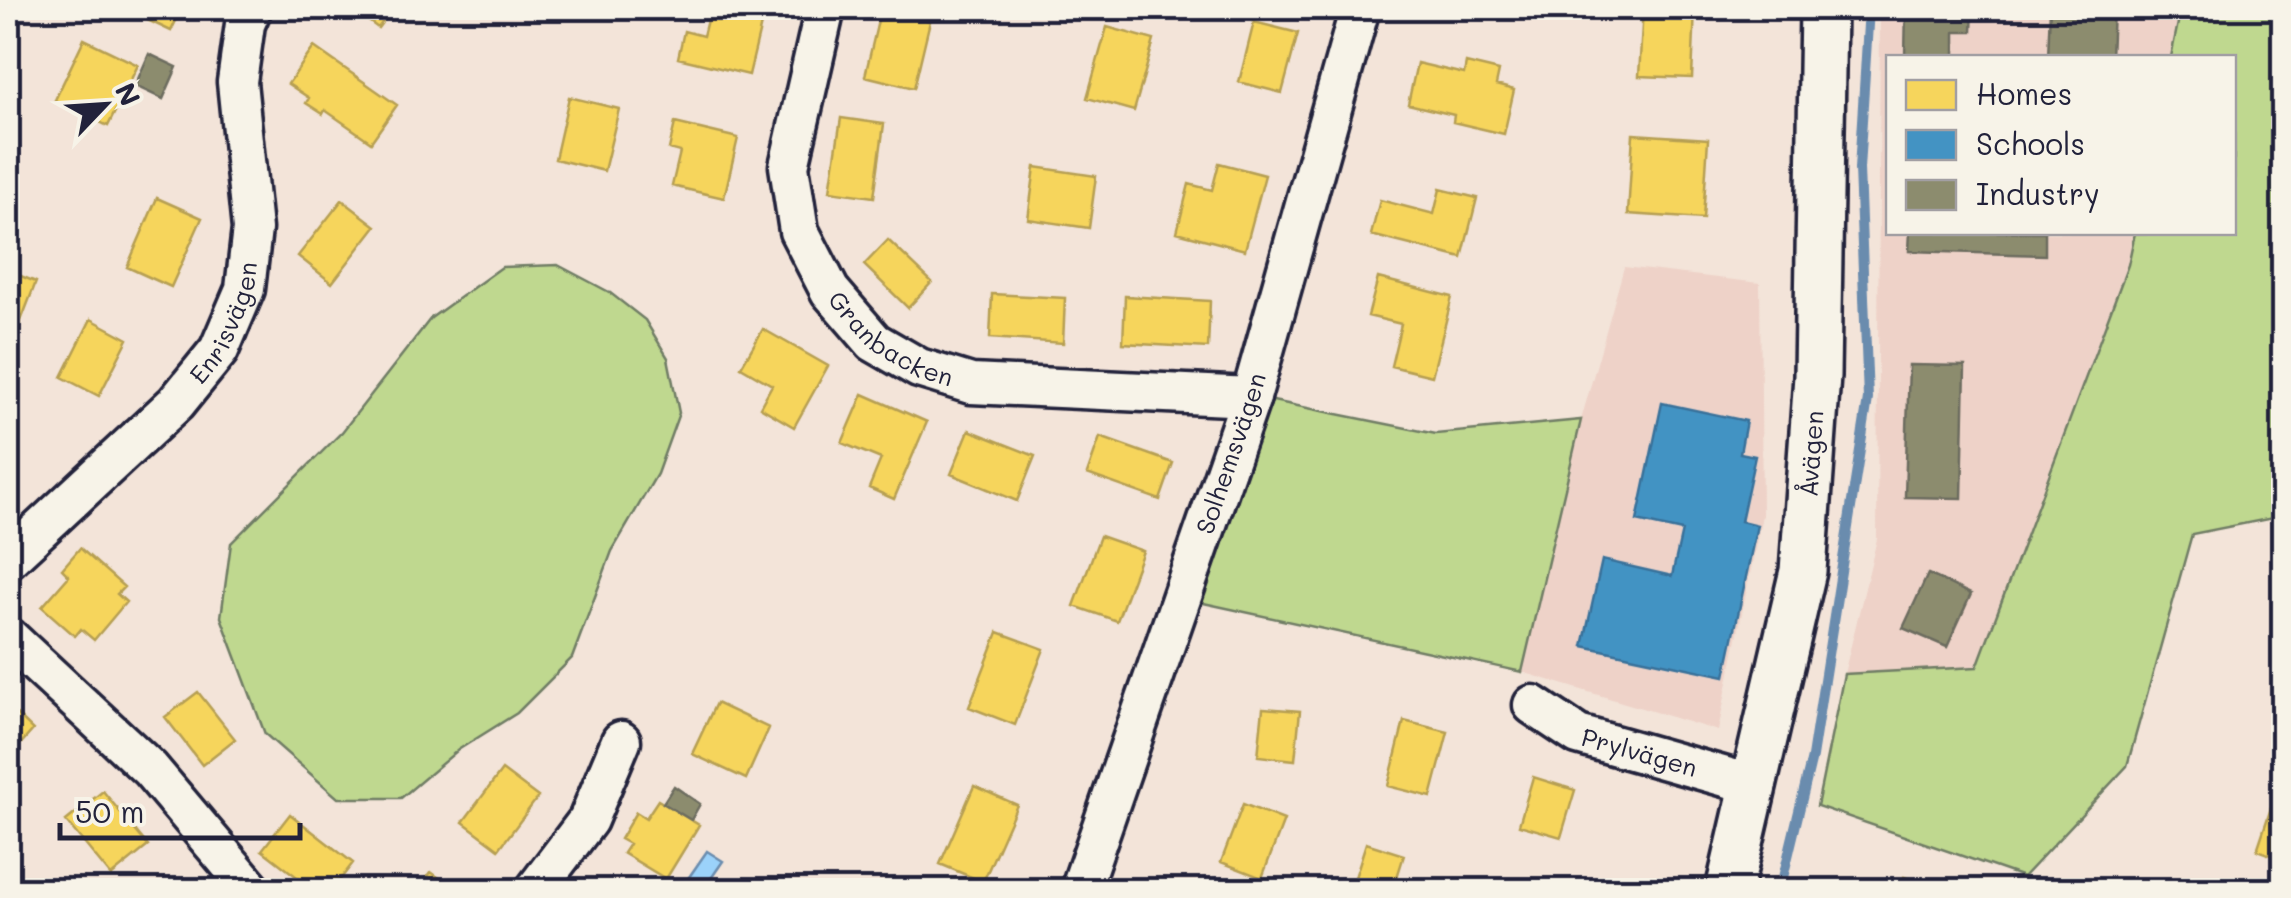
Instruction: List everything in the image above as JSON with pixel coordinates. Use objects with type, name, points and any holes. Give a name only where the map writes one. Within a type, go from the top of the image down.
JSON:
[{"type":"street","name":"Enrisvägen","points":[[8,559],[176,402],[219,350],[245,289],[252,229],[236,82],[245,24],[252,8]]},
{"type":"street","name":"Granbacken","points":[[825,8],[788,166],[799,231],[830,291],[874,342],[919,368],[970,384],[1251,397]]},
{"type":"street","name":"Solhemsvägen","points":[[1080,890],[1251,397],[1360,8]]},
{"type":"street","name":"Åvägen","points":[[1729,890],[1804,552],[1816,376],[1823,8]]},
{"type":"street","points":[[8,638],[150,769],[252,890]]},
{"type":"street","name":"Prylvägen","points":[[1533,705],[1578,736],[1754,786]]},
{"type":"street","points":[[535,890],[588,820],[621,741]]},
{"type":"shaded area","points":[[1880,8],[2181,8],[2171,55],[1886,55],[1886,235],[2135,235],[2128,265],[1977,667],[1844,674],[1877,539]]},
{"type":"shaded area","points":[[1624,267],[1760,283],[1762,515],[1718,731],[1522,672],[1581,420]]},
{"type":"green space","points":[[2181,8],[2283,8],[2283,516],[2192,534],[2127,766],[2023,877],[1817,806],[1844,674],[1977,667],[2128,265],[2135,235],[2236,235],[2236,55],[2171,55]]},
{"type":"green space","points":[[558,265],[609,292],[645,320],[668,358],[679,413],[657,474],[612,551],[572,658],[517,713],[458,750],[401,798],[338,798],[265,734],[221,617],[231,543],[342,432],[431,318],[502,267]]},
{"type":"green space","points":[[1263,399],[1436,434],[1581,420],[1522,672],[1199,602]]},
{"type":"water","points":[[707,851],[723,861],[703,890],[687,880]]},
{"type":"building: Homes","points":[[122,8],[182,8],[171,31]]},
{"type":"building: Homes","points":[[351,8],[393,8],[378,28]]},
{"type":"building: Homes","points":[[710,8],[765,8],[749,75],[678,58],[684,31],[703,36]]},
{"type":"building: Homes","points":[[881,8],[930,21],[914,88],[865,76]]},
{"type":"building: Homes","points":[[1643,8],[1695,8],[1692,78],[1639,76]]},
{"type":"building: Homes","points":[[1254,22],[1298,33],[1282,93],[1239,82]]},
{"type":"building: Homes","points":[[1107,27],[1154,40],[1134,111],[1087,98]]},
{"type":"building: Homes","points":[[84,39],[138,65],[108,126],[55,100]]},
{"type":"building: Homes","points":[[314,47],[397,105],[371,142],[325,110],[323,114],[306,103],[309,98],[288,84]]},
{"type":"building: Homes","points":[[1417,63],[1464,74],[1466,63],[1499,71],[1496,85],[1514,90],[1504,134],[1453,122],[1454,115],[1408,104]]},
{"type":"building: Homes","points":[[569,97],[619,109],[604,171],[555,159]]},
{"type":"building: Homes","points":[[841,118],[884,124],[874,197],[830,191]]},
{"type":"building: Homes","points":[[675,123],[738,138],[724,198],[672,186],[680,152],[669,149]]},
{"type":"building: Homes","points":[[1633,134],[1708,139],[1703,219],[1628,214]]},
{"type":"building: Homes","points":[[1219,163],[1265,175],[1245,250],[1177,232],[1189,184],[1212,190]]},
{"type":"building: Homes","points":[[1035,167],[1096,176],[1089,228],[1028,219]]},
{"type":"building: Homes","points":[[1440,189],[1477,198],[1462,258],[1371,235],[1380,200],[1434,214]]},
{"type":"building: Homes","points":[[157,198],[202,218],[171,287],[127,267]]},
{"type":"building: Homes","points":[[342,200],[376,226],[332,283],[298,256]]},
{"type":"building: Homes","points":[[888,240],[932,282],[908,308],[864,265]]},
{"type":"building: Homes","points":[[8,271],[36,282],[9,352],[8,351]]},
{"type":"building: Homes","points":[[1378,278],[1452,297],[1432,376],[1391,366],[1401,324],[1368,316]]},
{"type":"building: Homes","points":[[992,294],[1065,298],[1063,343],[990,338]]},
{"type":"building: Homes","points":[[1125,296],[1210,301],[1208,348],[1123,343]]},
{"type":"building: Homes","points":[[91,319],[128,339],[99,396],[62,377]]},
{"type":"building: Homes","points":[[763,329],[828,366],[794,427],[760,407],[772,385],[741,367]]},
{"type":"building: Homes","points":[[863,394],[927,422],[894,499],[869,488],[881,459],[842,443]]},
{"type":"building: Homes","points":[[969,430],[1035,456],[1017,501],[951,474]]},
{"type":"building: Homes","points":[[1100,437],[1173,463],[1160,500],[1087,474]]},
{"type":"building: Homes","points":[[1100,536],[1143,551],[1117,621],[1074,606]]},
{"type":"building: Homes","points":[[80,548],[124,587],[117,594],[126,602],[94,640],[81,629],[75,636],[42,607],[69,576],[62,569]]},
{"type":"building: Homes","points":[[998,632],[1044,649],[1015,725],[969,707]]},
{"type":"building: Homes","points":[[198,692],[235,739],[202,765],[165,717]]},
{"type":"building: Homes","points":[[716,703],[769,728],[746,779],[692,754]]},
{"type":"building: Homes","points":[[8,706],[33,730],[9,757],[8,756]]},
{"type":"building: Homes","points":[[1263,708],[1300,711],[1295,760],[1258,756]]},
{"type":"building: Homes","points":[[1404,721],[1448,732],[1431,797],[1388,786]]},
{"type":"building: Homes","points":[[502,770],[538,797],[499,849],[463,822]]},
{"type":"building: Homes","points":[[1533,777],[1575,790],[1561,837],[1519,825]]},
{"type":"building: Homes","points":[[974,786],[1017,805],[983,882],[940,864]]},
{"type":"building: Homes","points":[[103,791],[148,846],[111,876],[66,821]]},
{"type":"building: Homes","points":[[2276,793],[2284,795],[2284,860],[2257,850]]},
{"type":"building: Homes","points":[[658,800],[699,825],[666,879],[623,853],[629,844],[620,839],[636,812],[646,818]]},
{"type":"building: Homes","points":[[1243,804],[1284,820],[1262,878],[1221,862]]},
{"type":"building: Homes","points":[[290,814],[353,863],[332,890],[314,890],[262,850]]},
{"type":"building: Homes","points":[[1366,843],[1404,855],[1393,890],[1351,890]]},
{"type":"building: Homes","points":[[431,872],[456,890],[418,890]]},
{"type":"building: Homes","points":[[1904,877],[1940,890],[1900,890]]},
{"type":"building: Schools","points":[[1662,403],[1746,421],[1740,453],[1755,456],[1741,521],[1757,525],[1725,676],[1583,646],[1602,560],[1672,576],[1682,531],[1637,521]]},
{"type":"building: Industry","points":[[1906,8],[1973,8],[1972,32],[1955,32],[1955,55],[1905,55]]},
{"type":"building: Industry","points":[[2050,8],[2113,8],[2111,55],[2048,55]]},
{"type":"building: Industry","points":[[149,54],[177,67],[163,99],[135,86]]},
{"type":"building: Industry","points":[[1910,235],[2045,235],[2045,255],[1909,251]]},
{"type":"building: Industry","points":[[1909,365],[1965,366],[1962,498],[1905,497]]},
{"type":"building: Industry","points":[[1928,574],[1971,594],[1947,647],[1903,628]]},
{"type":"building: Industry","points":[[674,786],[700,804],[691,820],[663,803]]},
{"type":"waterway","points":[[1780,890],[1812,757],[1868,399],[1859,169],[1869,8]]}]
